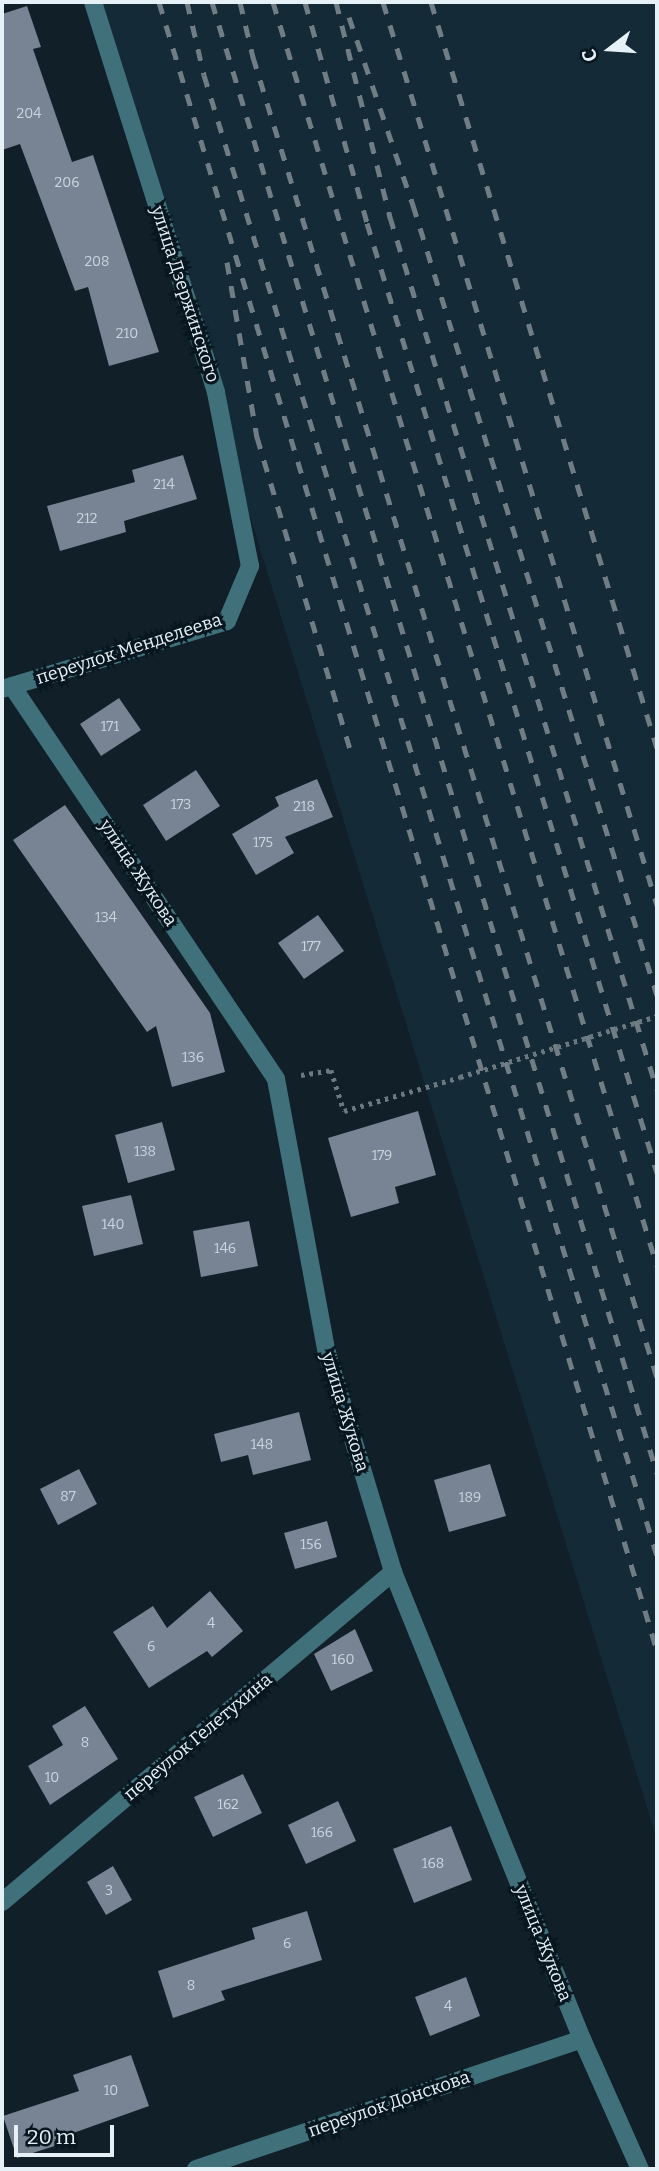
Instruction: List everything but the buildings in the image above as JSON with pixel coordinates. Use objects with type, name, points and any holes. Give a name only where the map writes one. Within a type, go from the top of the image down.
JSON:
[{"type":"street","name":"улица Дзержинского","points":[[93,2],[216,392],[250,566],[243,592]]},
{"type":"street","name":"переулок Менделеева","points":[[7,687],[227,621],[243,592]]},
{"type":"street","name":"улица Жукова","points":[[7,687],[276,1079],[327,1353],[394,1572],[582,2039],[640,2169]]},
{"type":"street","name":"переулок Гелетухина","points":[[2,1902],[394,1572]]},
{"type":"street","name":"переулок Донскова","points":[[196,2169],[582,2039]]},
{"type":"path","points":[[331,1070],[344,1111],[657,1016]]},
{"type":"shaded area","points":[[92,2],[657,2],[657,1840]]},
{"type":"railway","points":[[159,2],[657,1650]]},
{"type":"railway","points":[[187,2],[204,75],[657,1556]]},
{"type":"railway","points":[[212,2],[657,1473]]},
{"type":"railway","points":[[240,2],[253,57],[657,1378]]},
{"type":"railway","points":[[273,2],[657,1266]]},
{"type":"railway","points":[[305,2],[367,223],[657,1173]]},
{"type":"railway","points":[[336,2],[390,217],[657,1090]]},
{"type":"railway","points":[[383,2],[657,905]]},
{"type":"railway","points":[[431,2],[657,748]]},
{"type":"railway","points":[[349,17],[413,205],[657,995]]},
{"type":"railway","points":[[227,262],[257,437],[352,756]]}]
